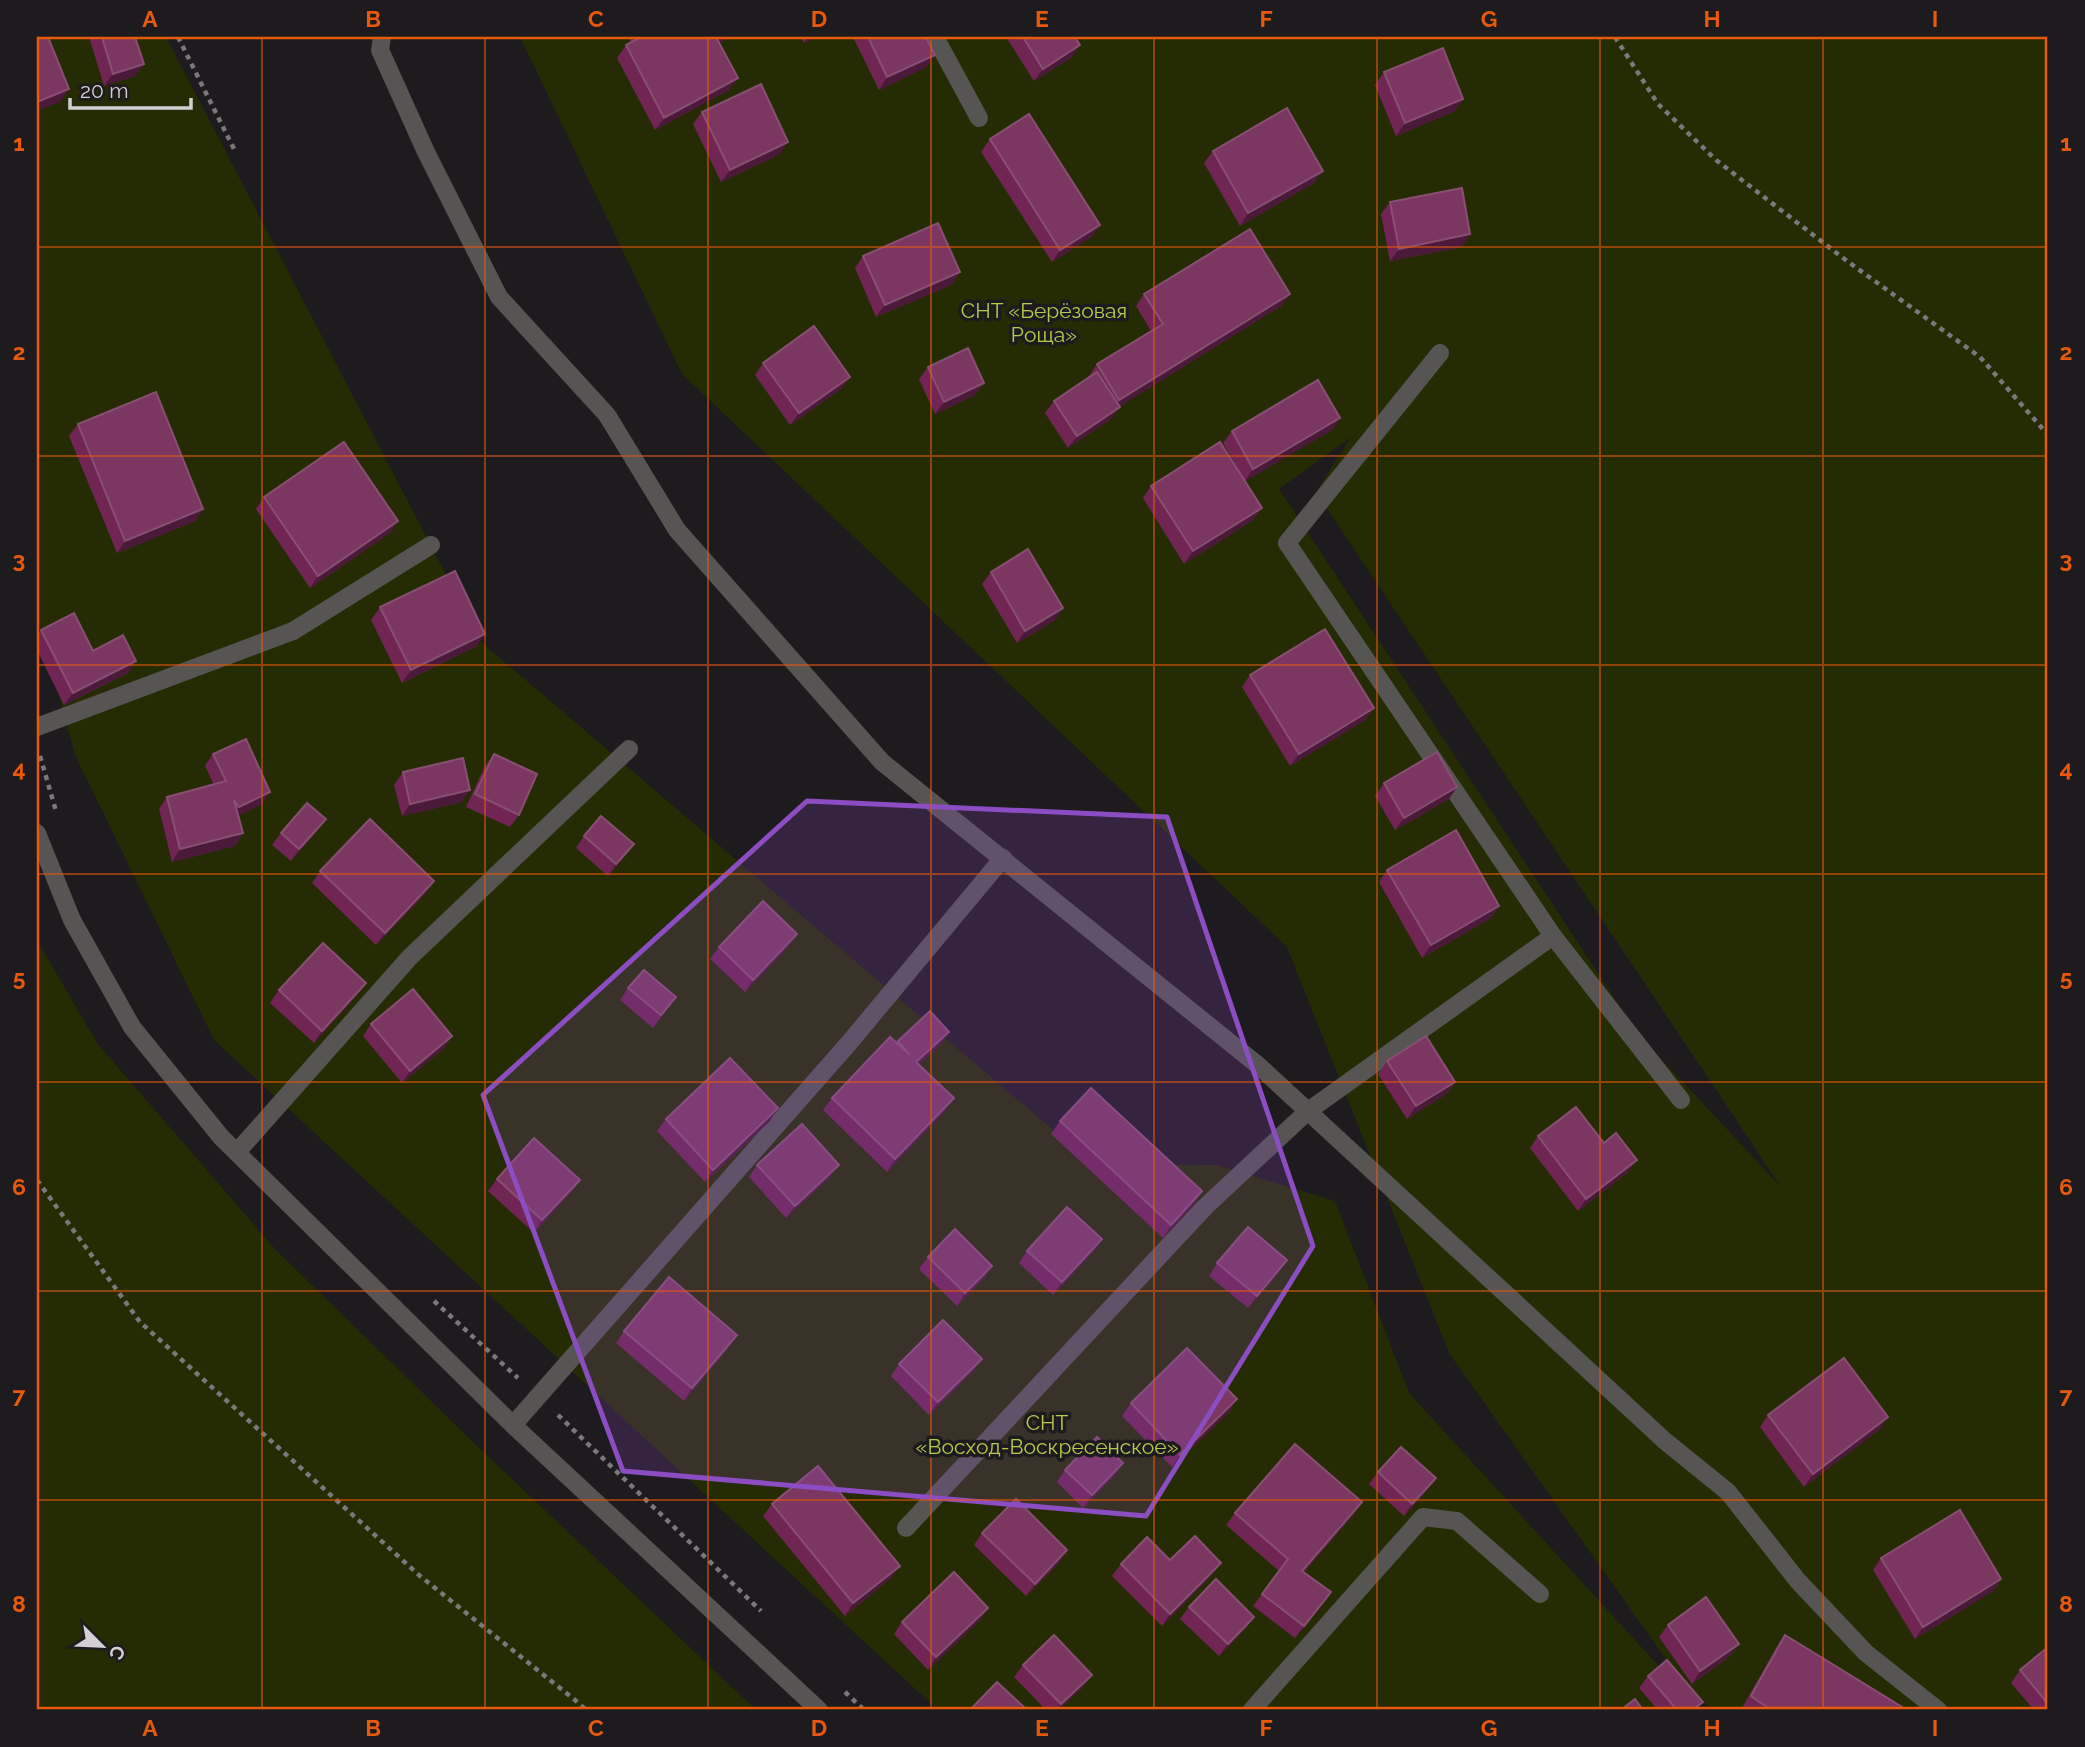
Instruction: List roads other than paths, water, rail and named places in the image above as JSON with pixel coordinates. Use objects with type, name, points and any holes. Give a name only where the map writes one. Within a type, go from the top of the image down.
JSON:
[{"type":"street","points":[[382,37],[380,50],[426,152],[499,297],[607,415],[677,530],[882,762],[1259,1066],[1665,1441],[1728,1492],[1798,1581],[1866,1653],[1938,1710]]},
{"type":"street","points":[[935,37],[979,118]]},
{"type":"street","points":[[1440,353],[1287,543],[1553,936],[1681,1100]]},
{"type":"street","points":[[37,727],[293,631],[431,545]]},
{"type":"street","points":[[237,1152],[410,957],[629,749]]},
{"type":"street","points":[[37,833],[72,920],[132,1027],[221,1137],[513,1425],[819,1710]]},
{"type":"street","points":[[513,1425],[849,1043],[1003,859]]},
{"type":"street","points":[[906,1528],[1205,1207],[1308,1111],[1553,936]]},
{"type":"street","points":[[1252,1710],[1423,1517],[1457,1521],[1541,1594]]},
{"type":"park label","name":"СНТ «Берёзовая Роща»","points":[[1044,323]]},
{"type":"park label","name":"СНТ «Восход-Воскресенское»","points":[[1047,1435]]}]
